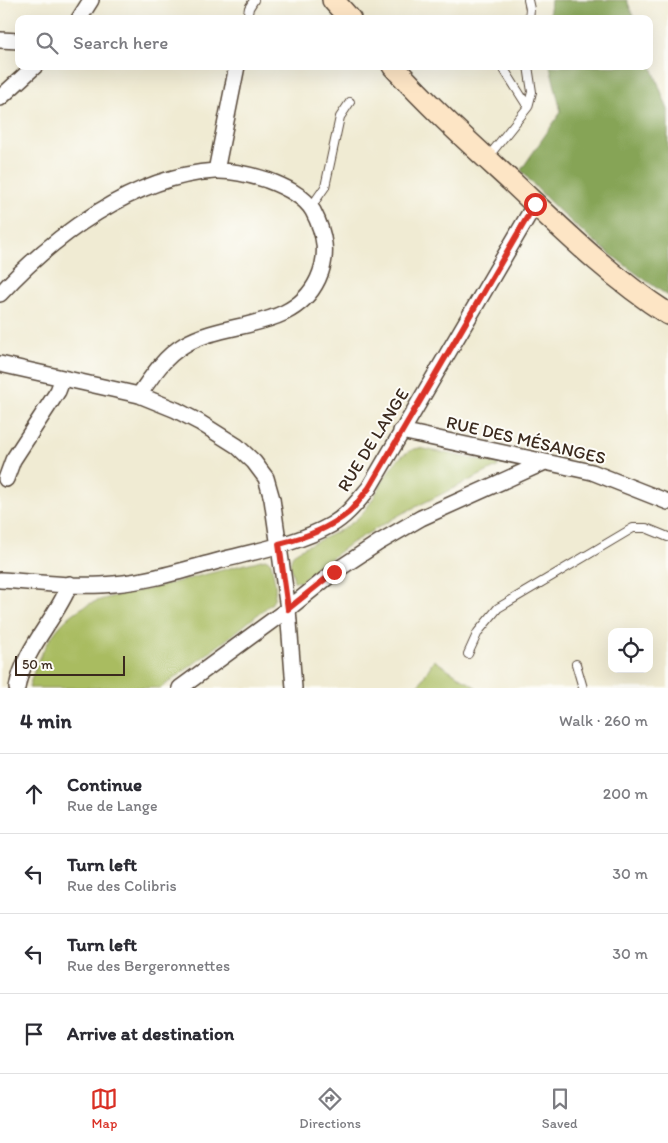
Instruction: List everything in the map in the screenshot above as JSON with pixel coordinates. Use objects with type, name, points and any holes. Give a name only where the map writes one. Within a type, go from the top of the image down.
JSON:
[{"type":"street","points":[[82,15],[91,0]]},
{"type":"street","points":[[333,0],[346,15]]},
{"type":"street","points":[[0,40],[15,40]]},
{"type":"street","points":[[0,98],[31,70]]},
{"type":"street","points":[[216,170],[236,70]]},
{"type":"street","points":[[397,70],[486,158],[598,261],[644,298],[668,314]]},
{"type":"street","points":[[0,294],[53,244],[104,209],[134,193],[187,175],[216,170],[252,175],[294,193],[311,207],[321,227],[325,254],[323,268],[307,298],[292,310],[276,317],[204,337],[183,346],[162,364],[139,395]]},
{"type":"street","name":"RUE DE LANGE","points":[[0,580],[113,585],[158,577],[298,539],[332,525],[350,511],[369,488],[535,204]]},
{"type":"street","points":[[0,364],[139,395],[176,410],[199,422],[237,446],[254,462],[266,478],[272,499],[288,609],[294,688]]},
{"type":"street","points":[[6,479],[13,460],[58,391],[63,378]]},
{"type":"street","name":"RUE DES MÉSANGES","points":[[401,432],[592,472],[668,502]]},
{"type":"street","points":[[180,688],[288,609],[334,572],[378,543],[422,518],[545,462]]},
{"type":"street","points":[[17,688],[34,643],[67,592],[70,584]]},
{"type":"lane","points":[[248,15],[249,8],[254,0]]},
{"type":"lane","points":[[528,0],[529,15]]},
{"type":"lane","points":[[505,70],[528,107]]},
{"type":"lane","points":[[486,158],[528,107],[532,92],[529,70]]},
{"type":"lane","points":[[311,207],[325,187],[340,117],[350,102]]},
{"type":"lane","points":[[468,654],[478,632],[498,608],[633,528],[646,528],[668,537]]},
{"type":"lane","points":[[576,664],[583,688]]},
{"type":"green space","points":[[551,0],[627,0],[633,15],[549,15]]},
{"type":"green space","points":[[551,70],[653,70],[668,110],[668,296],[590,238],[554,206],[521,170],[561,112]]},
{"type":"green space","points":[[419,448],[495,463],[499,466],[403,513],[351,543],[300,582],[294,581],[290,563],[293,554],[349,525],[365,510],[388,473],[401,457],[409,451]]},
{"type":"green space","points":[[265,559],[271,562],[274,578],[275,593],[272,603],[161,688],[29,688],[38,661],[52,636],[62,624],[84,607],[112,597]]},
{"type":"green space","points":[[434,660],[477,688],[417,688]]},
{"type":"route","points":[[334,572],[288,609],[279,544],[298,539],[332,525],[350,511],[369,488],[535,204]]}]
